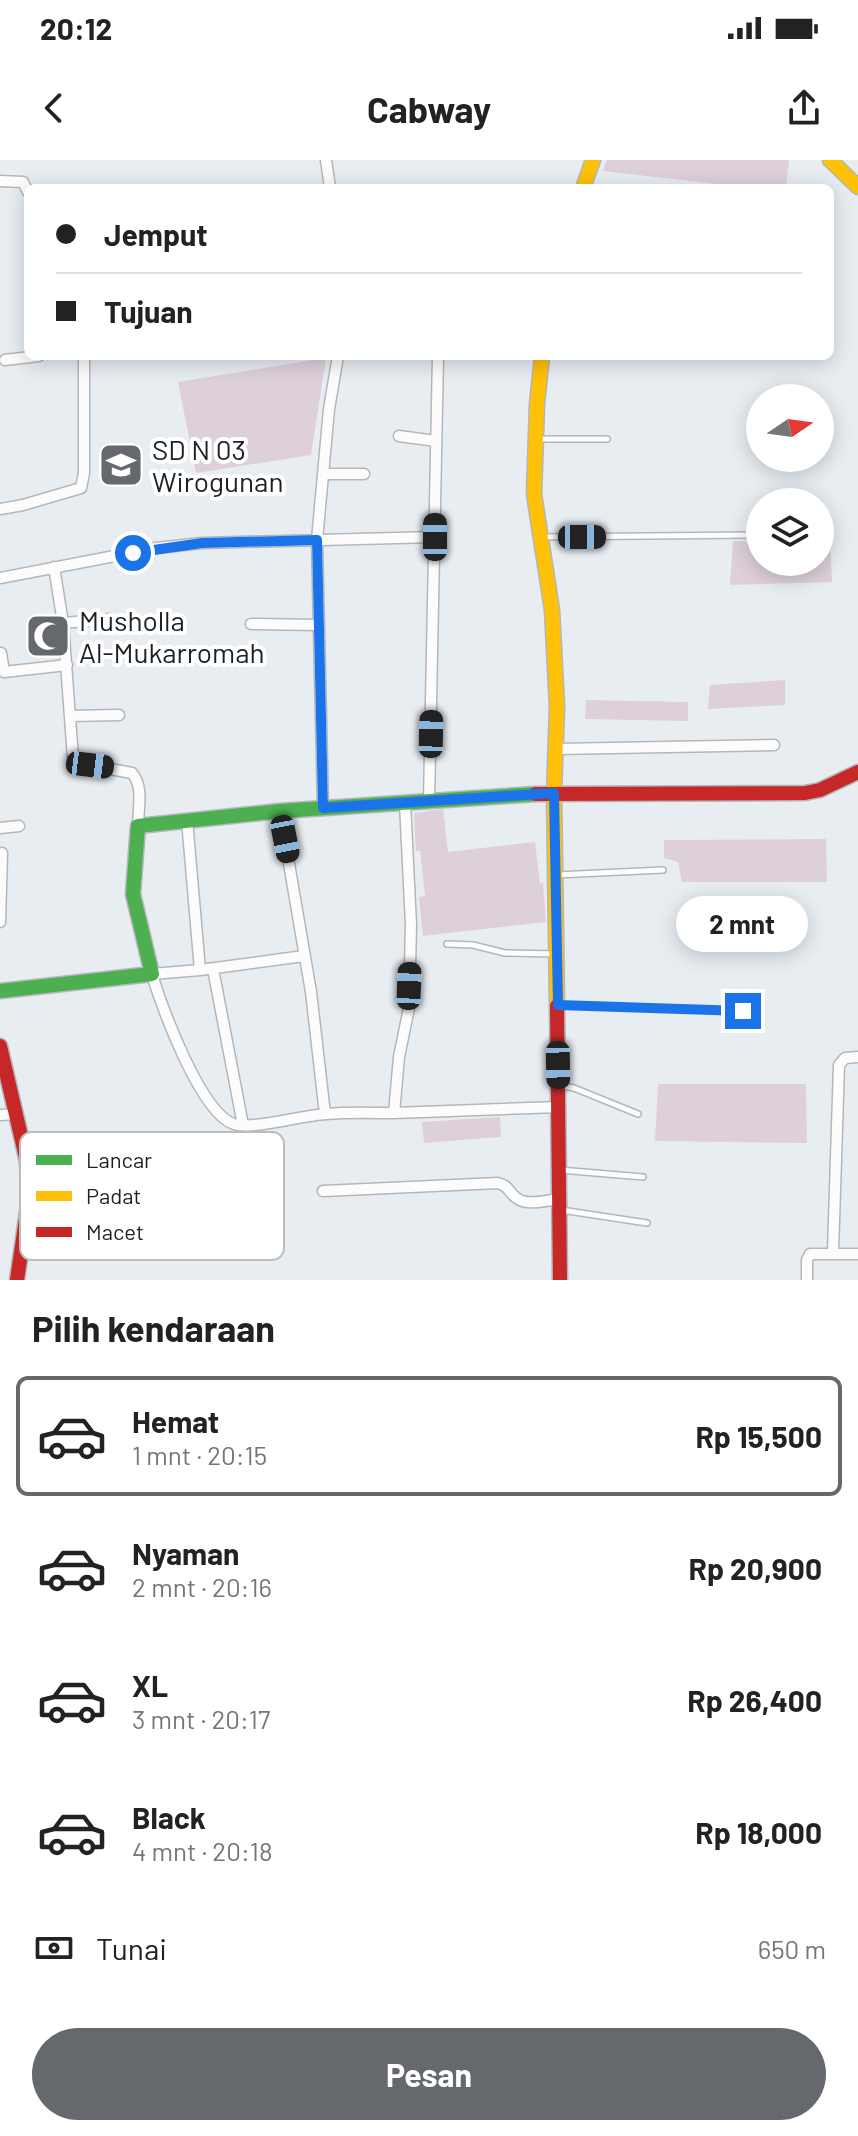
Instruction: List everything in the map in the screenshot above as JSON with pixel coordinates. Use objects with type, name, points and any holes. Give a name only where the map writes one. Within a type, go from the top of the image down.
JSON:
[{"type":"street","points":[[326,160],[329,184]]},
{"type":"street","points":[[584,184],[593,160]]},
{"type":"street","points":[[830,160],[858,187]]},
{"type":"street","points":[[0,181],[24,184]]},
{"type":"street","points":[[5,360],[24,358]]},
{"type":"street","points":[[0,509],[81,488],[84,473],[84,360]]},
{"type":"street","points":[[323,808],[317,540],[329,409],[337,360]]},
{"type":"street","points":[[429,801],[438,360]]},
{"type":"street","points":[[542,360],[534,494],[555,639],[560,1280]]},
{"type":"street","points":[[399,436],[436,441]]},
{"type":"street","points":[[324,474],[364,474]]},
{"type":"street","points":[[0,578],[202,543],[435,537]]},
{"type":"street","points":[[54,567],[63,623],[75,762],[123,769],[138,780],[133,894],[142,975],[195,1077],[229,1122],[243,1125],[325,1114],[559,1107]]},
{"type":"street","points":[[63,623],[110,619]]},
{"type":"street","points":[[251,624],[318,625]]},
{"type":"street","points":[[1,653],[2,672],[67,665]]},
{"type":"street","points":[[70,716],[119,715]]},
{"type":"street","points":[[556,749],[774,745]]},
{"type":"street","points":[[138,826],[280,811],[554,793],[805,793],[823,791],[841,776],[858,772]]},
{"type":"street","points":[[394,1113],[399,1057],[409,1008],[411,925],[405,803]]},
{"type":"street","points":[[280,811],[311,992],[325,1114]]},
{"type":"street","points":[[187,820],[200,970]]},
{"type":"street","points":[[0,828],[19,826]]},
{"type":"street","points":[[0,922],[2,853]]},
{"type":"street","points":[[0,991],[213,969],[304,956]]},
{"type":"street","points":[[213,969],[243,1125]]},
{"type":"street","points":[[0,1046],[21,1132]]},
{"type":"street","points":[[833,1252],[839,1065],[845,1058],[858,1057]]},
{"type":"street","points":[[0,1115],[17,1114]]},
{"type":"street","points":[[323,1191],[498,1183],[505,1185],[515,1198],[523,1201],[560,1204]]},
{"type":"street","points":[[807,1280],[807,1256],[833,1252],[858,1254]]},
{"type":"street","points":[[17,1280],[20,1260]]},
{"type":"lane","points":[[535,439],[607,439]]},
{"type":"lane","points":[[540,537],[746,535]]},
{"type":"lane","points":[[555,875],[663,870]]},
{"type":"lane","points":[[447,944],[473,945],[505,953],[557,954]]},
{"type":"lane","points":[[558,1005],[743,1011]]},
{"type":"lane","points":[[558,1085],[583,1091],[638,1114]]},
{"type":"lane","points":[[559,1170],[643,1177]]},
{"type":"lane","points":[[560,1204],[647,1223]]},
{"type":"building","points":[[607,160],[789,160],[786,184],[717,184],[603,171]]},
{"type":"building","points":[[326,360],[311,455],[196,473],[178,382]]},
{"type":"building","points":[[733,541],[746,541],[746,576],[832,576],[832,582],[730,585]]},
{"type":"building","points":[[785,680],[785,705],[708,709],[710,685]]},
{"type":"building","points":[[586,700],[688,702],[688,721],[585,719]]},
{"type":"building","points":[[443,809],[448,852],[535,842],[546,922],[423,936],[419,897],[425,896],[420,851],[416,851],[414,813]]},
{"type":"building","points":[[826,839],[827,882],[682,882],[678,862],[664,858],[664,840]]},
{"type":"building","points":[[658,1084],[806,1084],[807,1143],[655,1141]]},
{"type":"building","points":[[500,1117],[501,1137],[424,1143],[422,1122]]},
{"type":"traffic: fast","points":[[0,991],[152,974],[133,894],[138,826],[280,811],[536,794]]},
{"type":"traffic: slow","points":[[584,184],[593,160]]},
{"type":"traffic: slow","points":[[830,160],[858,187]]},
{"type":"traffic: slow","points":[[542,360],[534,494],[552,610],[557,707],[554,793],[557,1006]]},
{"type":"traffic: jam","points":[[536,794],[805,793],[820,790],[858,772]]},
{"type":"traffic: jam","points":[[557,1006],[560,1280]]},
{"type":"traffic: jam","points":[[0,1046],[20,1132]]},
{"type":"traffic: jam","points":[[17,1280],[20,1260]]},
{"type":"place","name":"SD N 03 Wirogunan","points":[[121,465]]},
{"type":"place","name":"Musholla Al-Mukarromah","points":[[48,636]]},
{"type":"route","points":[[133,553],[228,541],[317,540],[323,808],[554,793],[558,1005],[743,1011]]}]
